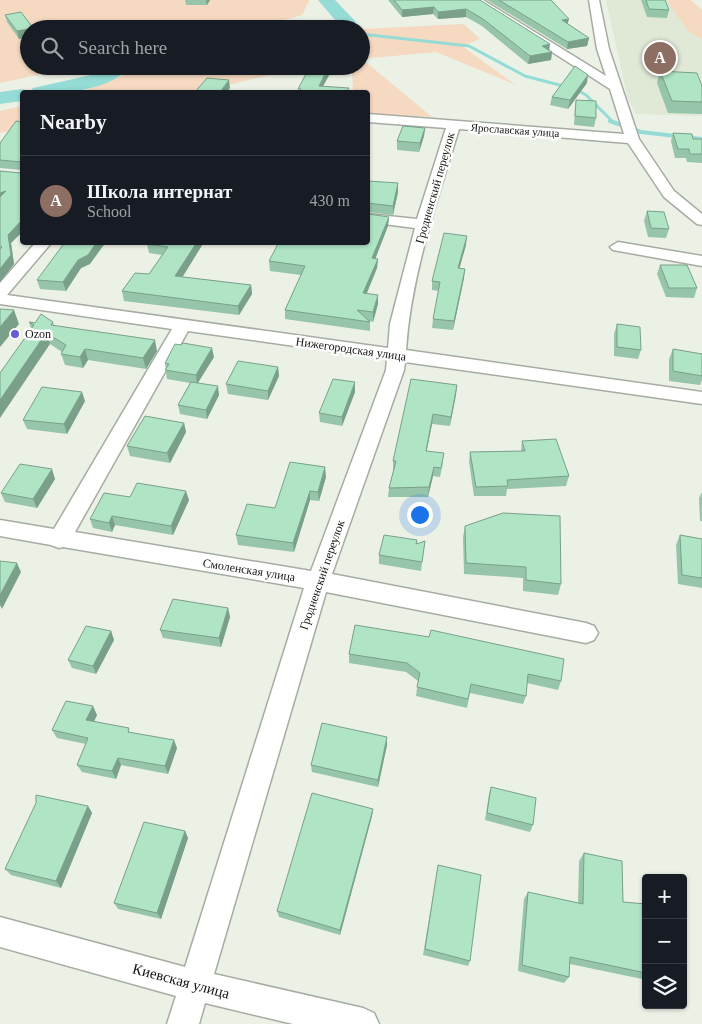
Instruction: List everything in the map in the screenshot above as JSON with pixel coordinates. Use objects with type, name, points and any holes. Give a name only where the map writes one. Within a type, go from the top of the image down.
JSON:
[{"type":"street","points":[[476,0],[614,86]]},
{"type":"street","points":[[594,0],[603,49],[632,139],[669,194],[702,221]]},
{"type":"street","name":"Ярославская улица","points":[[370,118],[632,139]]},
{"type":"street","name":"Гродненский переулок","points":[[183,1024],[318,581],[395,370],[398,356],[399,324],[423,224],[453,126]]},
{"type":"street","points":[[370,218],[423,224]]},
{"type":"street","points":[[0,293],[42,245]]},
{"type":"street","points":[[618,248],[702,261]]},
{"type":"street","name":"Нижегородская улица","points":[[0,299],[702,398]]},
{"type":"street","points":[[60,540],[183,325]]},
{"type":"street","name":"Смоленская улица","points":[[0,528],[60,540],[318,581],[586,633]]},
{"type":"street","name":"Киевская улица","points":[[0,932],[194,985],[363,1024]]},
{"type":"shaded area","points":[[0,0],[309,0],[302,15],[284,20],[20,20],[20,75],[37,75],[0,83]]},
{"type":"shaded area","points":[[606,0],[690,0],[702,10],[702,116],[636,114],[628,99]]},
{"type":"shaded area","points":[[666,0],[690,0],[702,10],[702,39],[689,32]]},
{"type":"shaded area","points":[[464,24],[480,39],[462,46],[516,85],[436,52],[370,58],[370,29]]},
{"type":"shaded area","points":[[370,66],[432,117],[370,113],[370,90],[353,90],[352,75],[370,75]]},
{"type":"shaded area","points":[[124,75],[270,75],[215,88],[193,90],[85,90]]},
{"type":"shaded area","points":[[20,106],[20,129],[0,133],[0,111]]},
{"type":"building","points":[[394,0],[480,0],[550,44],[542,46],[552,52],[530,56],[483,19],[466,9],[438,12],[434,7],[402,10]]},
{"type":"building","points":[[499,0],[551,0],[569,19],[562,20],[589,38],[568,42]]},
{"type":"building","points":[[646,0],[665,0],[669,10],[649,9]]},
{"type":"building","points":[[21,12],[27,20],[20,20],[20,30],[17,31],[5,15]]},
{"type":"building","points":[[575,66],[588,75],[570,100],[552,97]]},
{"type":"building","points":[[660,71],[697,73],[702,86],[702,102],[672,101]]},
{"type":"building","points":[[305,75],[324,75],[319,86],[349,88],[348,90],[298,89]]},
{"type":"building","points":[[207,78],[229,80],[222,90],[197,90]]},
{"type":"building","points":[[576,100],[596,101],[596,118],[575,116]]},
{"type":"building","points":[[16,121],[20,122],[20,162],[0,160],[0,143]]},
{"type":"building","points":[[403,126],[425,128],[420,143],[397,141]]},
{"type":"building","points":[[673,133],[692,134],[693,139],[702,139],[702,154],[690,154],[689,149],[678,149]]},
{"type":"building","points":[[0,171],[20,173],[20,222],[8,235],[11,255],[0,269],[0,249],[2,247],[0,246],[0,197],[6,191],[0,193]]},
{"type":"building","points":[[370,181],[398,183],[393,206],[370,203]]},
{"type":"building","points":[[647,211],[664,212],[669,229],[651,228]]},
{"type":"building","points":[[370,214],[389,217],[372,258],[378,259],[363,293],[378,295],[373,312],[357,310],[370,322],[285,310],[305,266],[269,261],[277,245],[370,245]]},
{"type":"building","points":[[444,233],[467,236],[458,268],[465,269],[454,321],[433,319],[440,282],[432,281]]},
{"type":"building","points":[[63,245],[95,245],[88,255],[78,260],[63,282],[37,280]]},
{"type":"building","points":[[154,245],[195,245],[175,276],[251,285],[238,306],[122,291],[135,273],[149,274],[168,247]]},
{"type":"building","points":[[660,265],[687,265],[697,288],[669,288]]},
{"type":"building","points":[[0,309],[14,310],[0,327]]},
{"type":"building","points":[[41,314],[53,322],[51,325],[155,340],[143,358],[85,349],[80,357],[61,354],[66,345],[46,333],[0,400],[0,373],[34,325],[29,322],[35,323]]},
{"type":"building","points":[[617,324],[640,327],[641,350],[617,347]]},
{"type":"building","points":[[183,343],[212,348],[196,375],[165,370],[169,364],[165,363],[175,344],[181,345]]},
{"type":"building","points":[[673,349],[702,354],[702,376],[673,371]]},
{"type":"building","points":[[238,361],[278,367],[268,391],[226,384]]},
{"type":"building","points":[[333,379],[355,382],[342,417],[319,413]]},
{"type":"building","points":[[411,379],[457,385],[451,417],[433,414],[426,451],[444,453],[441,468],[434,467],[429,487],[389,488],[396,461],[393,461]]},
{"type":"building","points":[[191,382],[218,386],[206,410],[178,405]]},
{"type":"building","points":[[42,387],[82,392],[64,424],[23,420]]},
{"type":"building","points":[[145,416],[184,423],[167,453],[127,446]]},
{"type":"building","points":[[556,439],[569,476],[507,480],[508,486],[476,487],[470,452],[525,451],[522,441]]},
{"type":"building","points":[[290,462],[325,467],[318,492],[310,491],[293,543],[236,535],[247,504],[275,508]]},
{"type":"building","points":[[20,464],[52,469],[33,499],[1,493]]},
{"type":"building","points":[[137,483],[186,491],[171,526],[112,516],[109,523],[90,519],[104,493],[130,497]]},
{"type":"building","points":[[503,513],[560,516],[561,584],[526,580],[526,567],[466,563],[465,526]]},
{"type":"building","points":[[384,535],[417,540],[416,544],[425,541],[422,562],[379,555]]},
{"type":"building","points":[[680,535],[702,539],[702,578],[682,575]]},
{"type":"building","points":[[0,561],[17,563],[0,595]]},
{"type":"building","points":[[173,599],[228,608],[219,638],[160,630]]},
{"type":"building","points":[[355,625],[429,637],[431,630],[564,659],[561,681],[528,674],[526,696],[471,684],[468,699],[417,687],[420,673],[407,663],[349,654]]},
{"type":"building","points":[[86,626],[111,631],[93,666],[68,660]]},
{"type":"building","points":[[66,701],[93,706],[86,720],[129,728],[128,732],[174,740],[165,766],[118,758],[112,771],[77,765],[88,738],[52,730]]},
{"type":"building","points":[[322,723],[387,737],[378,780],[311,765]]},
{"type":"building","points":[[491,787],[536,798],[533,825],[487,813]]},
{"type":"building","points":[[312,793],[373,809],[340,930],[277,911]]},
{"type":"building","points":[[36,795],[88,806],[56,881],[5,869],[36,803]]},
{"type":"building","points":[[144,822],[185,831],[157,913],[114,903]]},
{"type":"building","points":[[584,853],[622,861],[623,902],[642,904],[642,972],[570,957],[569,977],[522,965],[528,892],[583,904]]},
{"type":"building","points":[[438,865],[481,875],[470,961],[425,949]]},
{"type":"waterway","points":[[326,0],[345,20]]},
{"type":"waterway","points":[[370,35],[469,46],[525,76],[567,87]]},
{"type":"waterway","points":[[49,90],[110,75]]},
{"type":"waterway","points":[[575,89],[586,95],[613,122]]},
{"type":"waterway","points":[[0,98],[20,95]]},
{"type":"waterway","points":[[610,121],[641,132],[702,139]]},
{"type":"place","name":"Школа интернат","points":[[660,58]]},
{"type":"place","name":"Ozon","points":[[15,334]]}]
